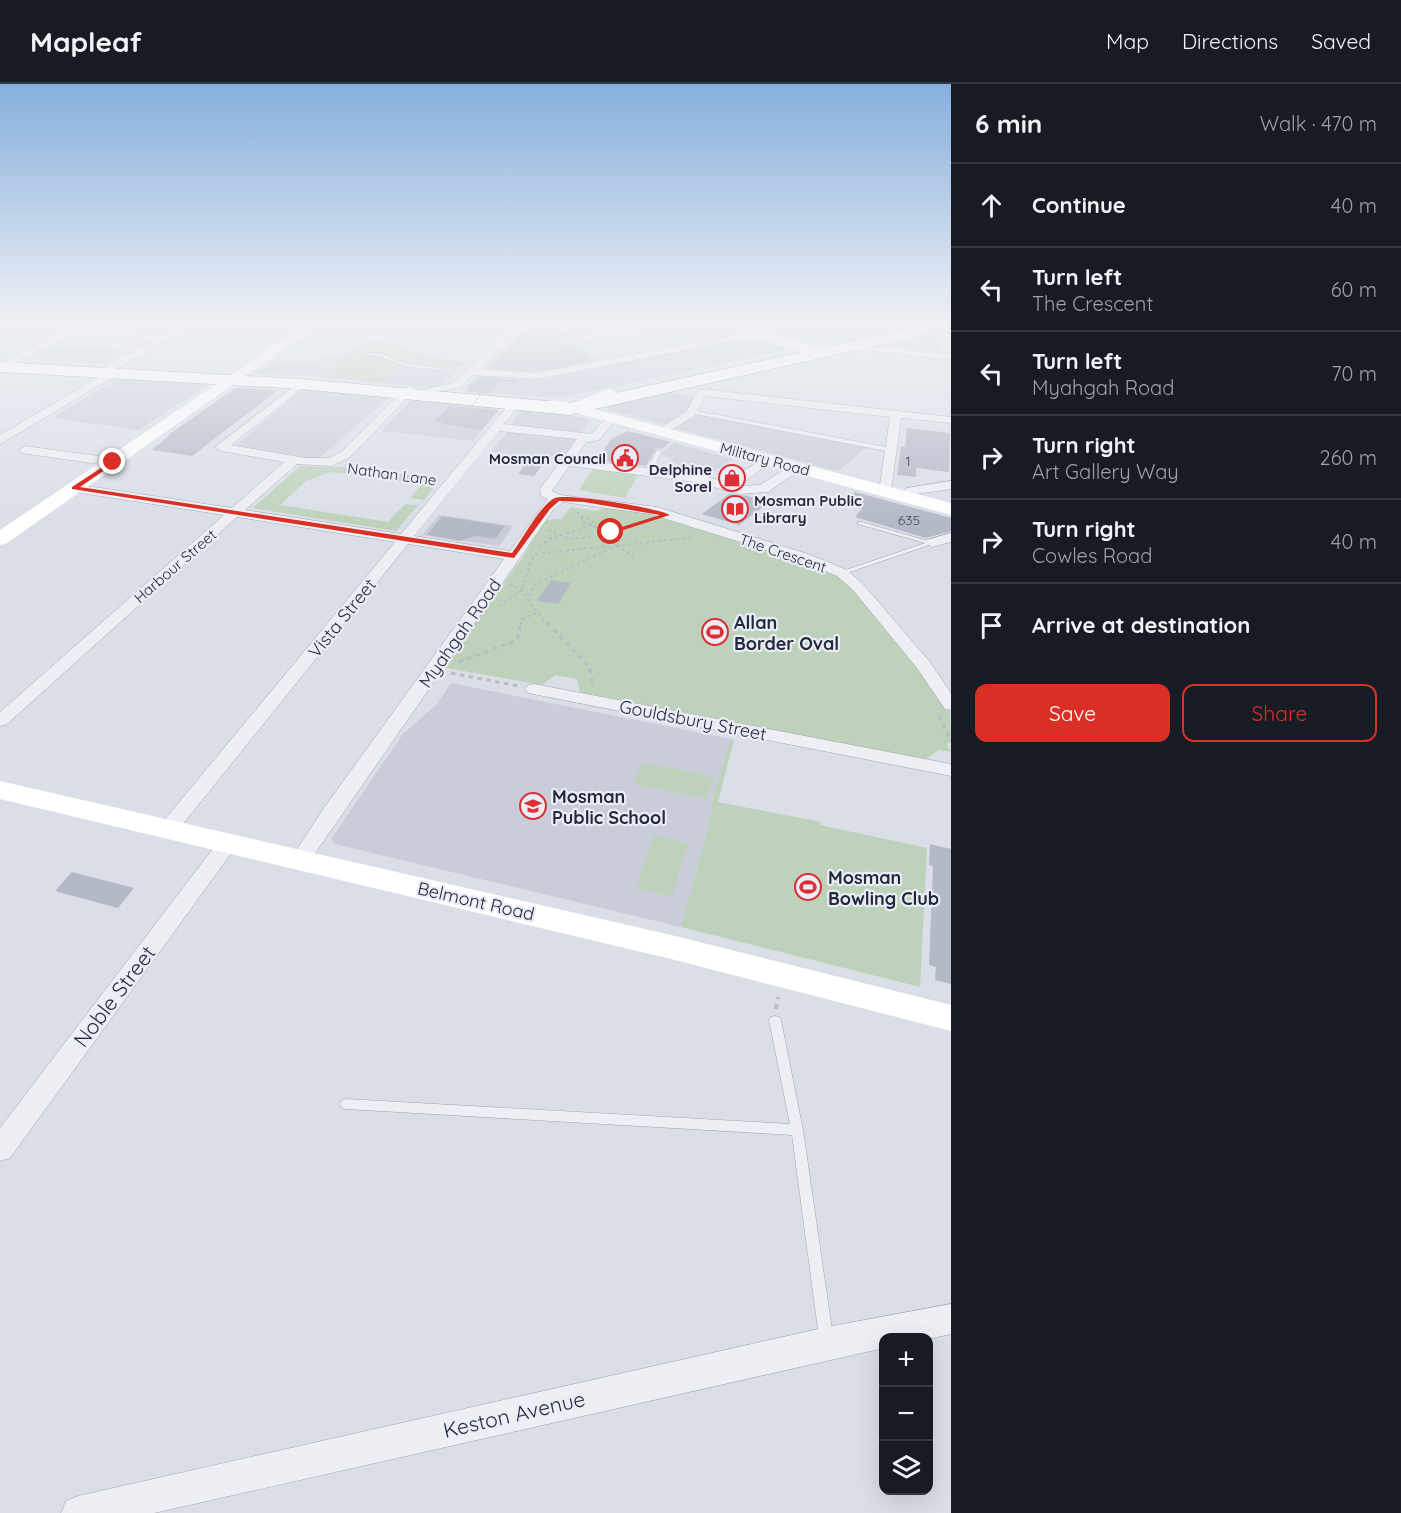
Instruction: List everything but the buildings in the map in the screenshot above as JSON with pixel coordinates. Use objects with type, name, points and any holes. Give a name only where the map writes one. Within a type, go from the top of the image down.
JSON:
[{"type":"highway","name":"Military Road","points":[[378,390],[572,405]]},
{"type":"highway","name":"Military Road","points":[[380,390],[430,391],[482,397]]},
{"type":"highway","points":[[572,405],[626,390]]},
{"type":"highway","points":[[572,405],[648,390]]},
{"type":"street","points":[[0,440],[82,390]]},
{"type":"street","points":[[0,539],[217,390]]},
{"type":"street","points":[[294,390],[221,447],[294,460],[332,462],[346,454],[409,392]]},
{"type":"street","name":"Vista Street","points":[[168,829],[498,427],[478,390]]},
{"type":"street","points":[[662,431],[692,412],[702,392],[951,420]]},
{"type":"street","name":"Military Road","points":[[572,405],[951,509]]},
{"type":"street","points":[[885,491],[896,414]]},
{"type":"street","points":[[558,499],[546,493],[546,489],[583,439],[595,438],[607,423]]},
{"type":"street","points":[[498,427],[595,438]]},
{"type":"street","points":[[25,450],[113,462]]},
{"type":"street","name":"Harbour Street","points":[[0,721],[294,460]]},
{"type":"street","points":[[566,462],[734,484],[739,490],[764,489],[789,472]]},
{"type":"street","points":[[734,484],[760,464]]},
{"type":"street","points":[[904,496],[912,491],[951,485]]},
{"type":"street","points":[[74,488],[514,556]]},
{"type":"street","name":"The Crescent","points":[[558,499],[569,498],[652,510],[803,557],[842,573],[858,587],[923,665],[944,707]]},
{"type":"street","name":"Myahgah Road","points":[[300,860],[380,743],[440,670],[498,577],[552,502],[558,499]]},
{"type":"street","points":[[932,543],[951,537]]},
{"type":"street","name":"Gouldsbury Street","points":[[534,689],[951,770]]},
{"type":"street","name":"Belmont Road","points":[[0,790],[671,947],[951,1018]]},
{"type":"street","name":"Noble Street","points":[[0,1149],[228,843]]},
{"type":"street","name":"Keston Avenue","points":[[78,1513],[827,1343],[951,1319]]},
{"type":"lane","points":[[692,412],[891,450]]},
{"type":"lane","points":[[652,474],[653,463],[659,452]]},
{"type":"lane","points":[[860,523],[932,543]]},
{"type":"lane","points":[[842,573],[932,543]]},
{"type":"lane","points":[[775,1020],[797,1130],[827,1343]]},
{"type":"lane","points":[[346,1104],[797,1130]]},
{"type":"path","name":"Nathan Lane","points":[[332,462],[341,467],[453,483]]},
{"type":"path","points":[[611,532],[667,515]]},
{"type":"path","points":[[582,517],[582,522],[593,525],[634,559]]},
{"type":"path","points":[[494,610],[522,590],[536,554],[551,538],[593,525]]},
{"type":"path","points":[[534,528],[570,538],[595,536]]},
{"type":"path","points":[[536,554],[697,536]]},
{"type":"path","points":[[528,600],[534,585],[571,567],[590,554],[617,545]]},
{"type":"path","points":[[498,577],[522,590],[537,613],[589,666],[593,688]]},
{"type":"path","points":[[440,670],[517,640],[522,619],[537,613]]},
{"type":"path","points":[[440,670],[534,689]]},
{"type":"path","points":[[944,707],[951,741]]},
{"type":"shaded area","points":[[99,390],[200,390],[139,430],[53,418]]},
{"type":"shaded area","points":[[301,390],[389,397],[318,459],[234,447]]},
{"type":"shaded area","points":[[469,390],[599,390],[569,396],[538,397]]},
{"type":"shaded area","points":[[667,392],[695,396],[688,413],[667,425],[608,410],[609,407],[625,401]]},
{"type":"shaded area","points":[[412,399],[494,408],[498,411],[473,441],[382,431]]},
{"type":"shaded area","points":[[525,411],[587,418],[589,422],[580,434],[510,426],[519,413]]},
{"type":"shaded area","points":[[698,415],[867,447],[838,471],[674,428]]},
{"type":"shaded area","points":[[509,430],[577,439],[562,461],[491,452]]},
{"type":"shaded area","points":[[674,443],[733,459],[715,471],[699,467],[692,473],[671,461],[671,458],[659,455]]},
{"type":"shaded area","points":[[439,515],[513,526],[499,546],[422,535]]},
{"type":"shaded area","name":"Mosman Public School","points":[[451,683],[731,739],[711,803],[713,809],[681,927],[335,844],[331,839],[403,734],[437,704]]},
{"type":"green space","points":[[300,466],[342,467],[438,482],[424,500],[410,498],[422,484],[331,472],[306,481],[280,505],[388,522],[405,504],[418,505],[396,531],[253,508]]},
{"type":"green space","points":[[593,469],[638,475],[625,498],[636,500],[579,490]]},
{"type":"green space","points":[[609,506],[666,517],[851,576],[949,701],[951,742],[947,744],[951,752],[939,750],[921,762],[580,692],[577,679],[555,675],[542,685],[441,667],[523,557],[543,520],[562,519],[570,507],[596,511]]},
{"type":"green space","name":"Mosman Bowling Club","points":[[731,739],[734,740],[718,802],[821,822],[820,825],[927,848],[920,987],[681,927],[713,809],[711,803]]},
{"type":"green space","points":[[643,762],[714,777],[707,799],[634,784]]},
{"type":"green space","points":[[654,835],[688,843],[672,897],[636,888]]},
{"type":"place","name":"Mosman Council","points":[[625,458]]},
{"type":"place","name":"Delphine Sorel","points":[[732,478]]},
{"type":"place","name":"Mosman Public Library","points":[[735,509]]},
{"type":"place","name":"Allan Border Oval","points":[[715,632]]},
{"type":"place","name":"Mosman Public School","points":[[533,806]]},
{"type":"place","name":"Mosman Bowling Club","points":[[808,887]]},
{"type":"route","points":[[113,462],[74,488],[514,556],[548,507],[558,499],[584,500],[652,510],[667,515],[611,532]]}]
